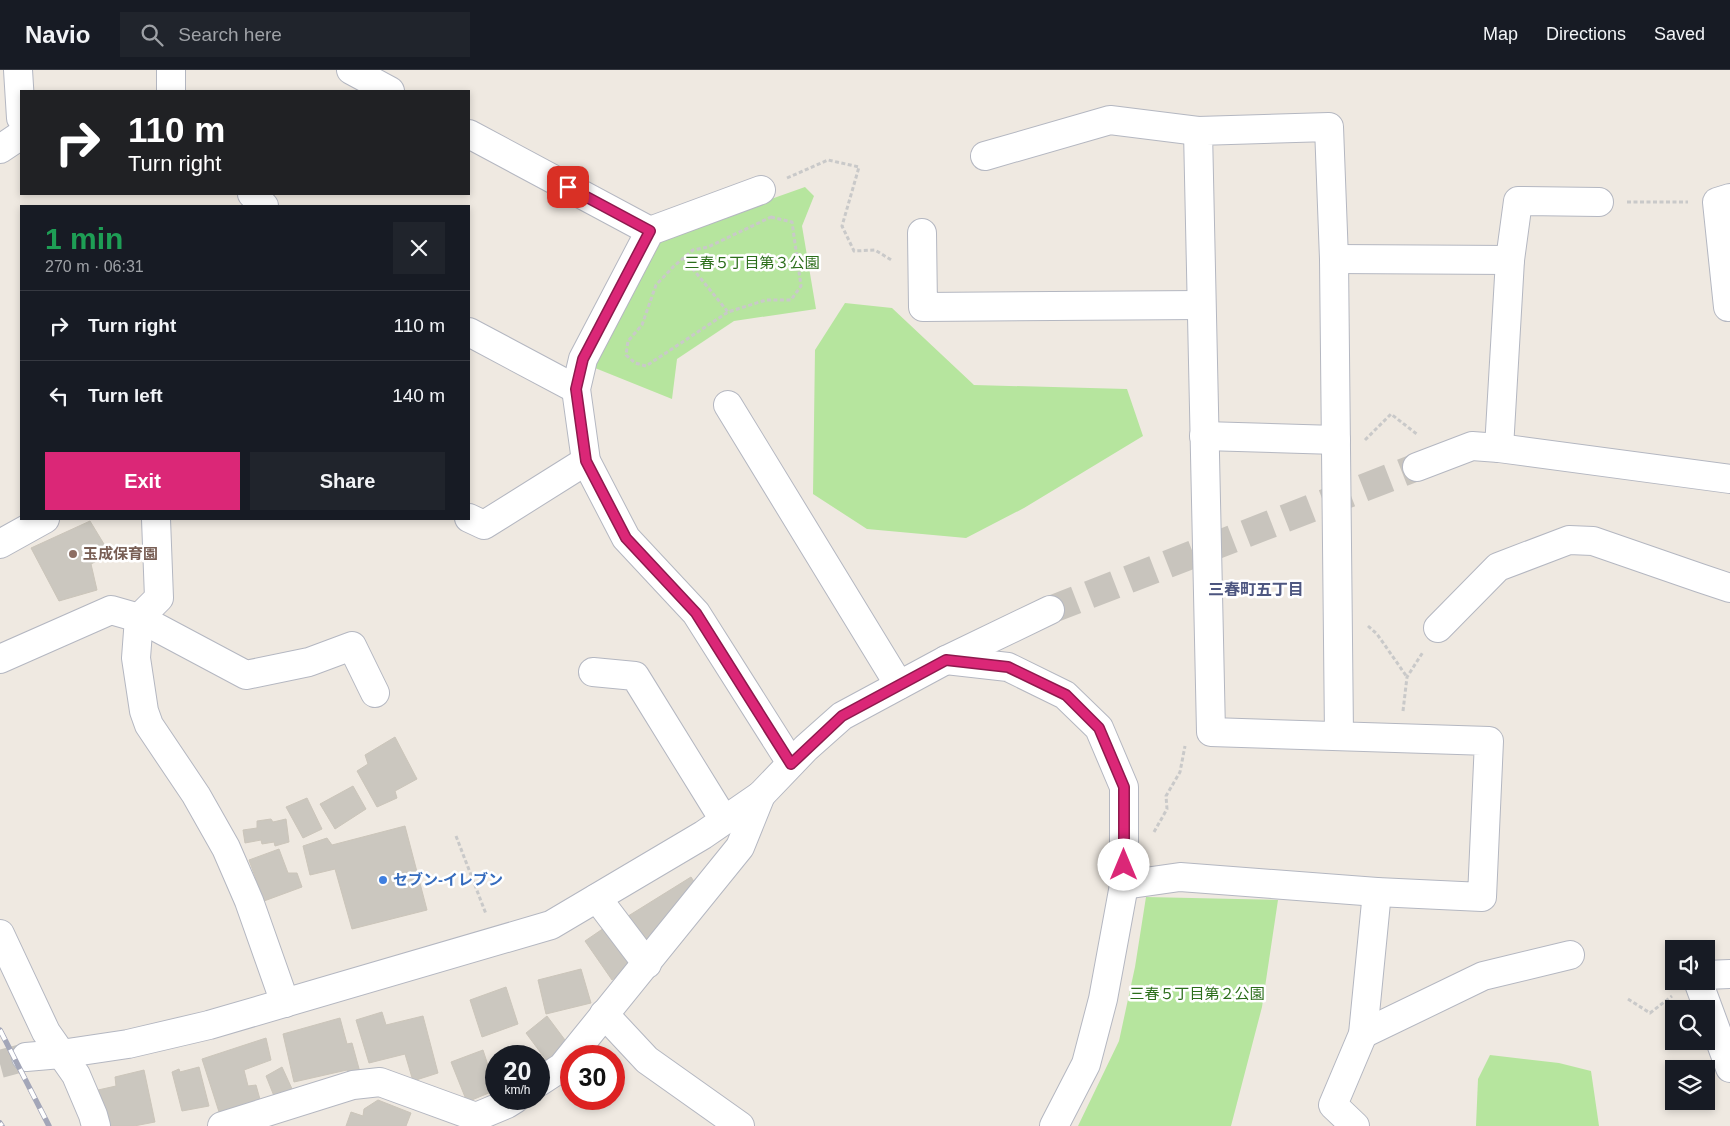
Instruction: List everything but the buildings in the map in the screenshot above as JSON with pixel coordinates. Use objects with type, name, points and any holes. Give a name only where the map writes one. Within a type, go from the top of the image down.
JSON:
[{"type":"street","points":[[18,70],[20,102]]},
{"type":"street","points":[[171,70],[172,90]]},
{"type":"street","points":[[351,70],[388,90]]},
{"type":"street","points":[[985,156],[1110,120],[1198,131],[1329,127],[1334,259],[1339,735]]},
{"type":"street","points":[[1124,885],[1180,877],[1377,892],[1482,897],[1489,741],[1211,732],[1198,131]]},
{"type":"street","points":[[470,135],[650,231]]},
{"type":"street","points":[[0,149],[20,137]]},
{"type":"street","points":[[761,190],[650,231],[583,359],[576,389],[586,461],[626,538],[696,613],[791,764]]},
{"type":"street","points":[[253,195],[263,205]]},
{"type":"street","points":[[1723,200],[1728,307]]},
{"type":"street","points":[[1499,448],[1510,260],[1518,202],[1599,202]]},
{"type":"street","points":[[922,233],[923,307],[1201,305]]},
{"type":"street","points":[[1334,259],[1510,260]]},
{"type":"street","points":[[470,333],[576,389]]},
{"type":"street","points":[[728,405],[899,685]]},
{"type":"street","points":[[1204,436],[1336,440]]},
{"type":"street","points":[[1417,467],[1472,446],[1729,478]]},
{"type":"street","points":[[470,518],[484,525],[586,461]]},
{"type":"street","points":[[0,544],[43,520]]},
{"type":"street","points":[[156,520],[160,598],[139,618],[136,658],[144,711],[149,725],[196,795],[226,848],[249,901],[285,1003]]},
{"type":"street","points":[[1438,628],[1498,567],[1569,540],[1593,540],[1730,588]]},
{"type":"street","points":[[0,659],[110,610],[139,618],[246,675],[309,662],[352,646],[375,693]]},
{"type":"street","points":[[26,1057],[128,1044],[209,1025],[551,925],[724,820],[761,795],[842,716],[946,660],[1050,610]]},
{"type":"street","points":[[946,660],[1008,667],[1066,695],[1099,728],[1124,787],[1124,885],[1103,999],[1086,1064],[1054,1126]]},
{"type":"street","points":[[593,672],[635,676],[724,820]]},
{"type":"street","points":[[550,1074],[562,1066],[647,964],[740,847],[761,795]]},
{"type":"street","points":[[1355,1126],[1333,1105],[1363,1034],[1377,892]]},
{"type":"street","points":[[597,898],[647,964]]},
{"type":"street","points":[[0,934],[46,1032],[76,1075],[96,1126]]},
{"type":"street","points":[[1363,1034],[1483,976],[1570,955]]},
{"type":"street","points":[[1715,975],[1730,974]]},
{"type":"street","points":[[1689,990],[1730,1068]]},
{"type":"street","points":[[604,1014],[647,1060],[740,1126]]},
{"type":"street","points":[[222,1126],[352,1085],[380,1082],[476,1117],[493,1110]]},
{"type":"path","points":[[761,190],[828,160],[859,167],[842,226],[854,251],[875,250],[923,280]]},
{"type":"path","points":[[1599,202],[1723,200]]},
{"type":"path","points":[[771,217],[792,222],[801,286],[791,300],[766,300],[728,312],[646,366],[635,363],[626,355],[628,341],[642,326],[656,285],[684,258],[693,250],[708,246],[771,217]]},
{"type":"path","points":[[684,258],[728,312]]},
{"type":"path","points":[[1336,440],[1361,444],[1391,414],[1444,456]]},
{"type":"path","points":[[1338,601],[1377,634],[1407,677]]},
{"type":"path","points":[[1400,738],[1407,677],[1438,628]]},
{"type":"path","points":[[1152,835],[1167,809],[1166,796],[1180,772],[1186,744]]},
{"type":"path","points":[[456,836],[496,940]]},
{"type":"path","points":[[1628,999],[1650,1013],[1683,990]]},
{"type":"green space","name":"三春５丁目第３公園","points":[[805,187],[814,196],[802,226],[816,309],[734,321],[677,359],[672,399],[595,368],[599,354],[662,238]]},
{"type":"green space","points":[[845,303],[892,308],[974,385],[1127,389],[1143,436],[1024,508],[966,538],[867,529],[813,494],[815,350]]},
{"type":"green space","name":"三春５丁目第２公園","points":[[1146,897],[1278,900],[1262,1007],[1231,1126],[1078,1126],[1119,1041],[1135,967]]},
{"type":"green space","points":[[1490,1055],[1559,1063],[1591,1071],[1599,1126],[1476,1126],[1478,1079]]},
{"type":"tunnel","points":[[1050,610],[1417,467]]},
{"type":"tunnel","points":[[0,1064],[26,1057]]},
{"type":"railway","points":[[0,1030],[49,1126]]},
{"type":"place","name":"玉成保育園","points":[[73,554]]},
{"type":"place","name":"セブン-イレブン","points":[[383,880]]},
{"type":"district","name":"三春町五丁目","points":[[1256,589]]},
{"type":"route","points":[[568,187],[650,231],[583,359],[576,389],[586,461],[626,538],[696,613],[791,764],[842,716],[946,660],[1008,667],[1066,695],[1099,728],[1124,787],[1124,865]]}]
